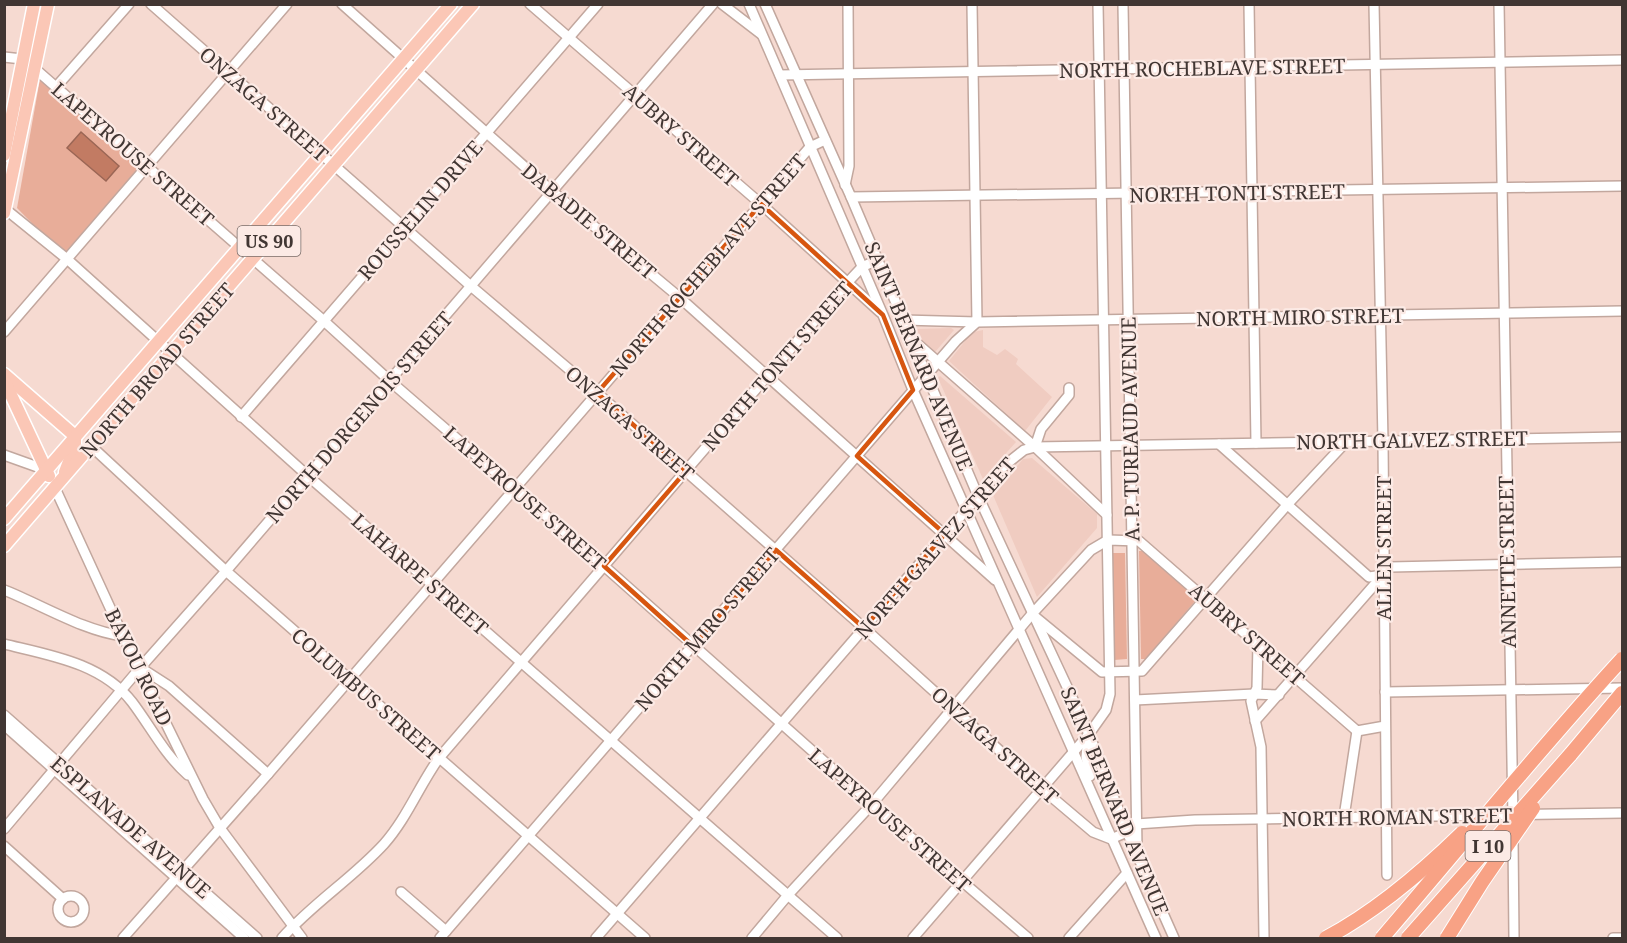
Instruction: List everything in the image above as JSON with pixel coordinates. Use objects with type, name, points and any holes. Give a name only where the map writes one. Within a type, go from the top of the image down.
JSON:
[{"type":"highway","name":"I 10","points":[[1382,939],[1470,836],[1504,792],[1623,659]]},
{"type":"highway","name":"I 10","points":[[1408,939],[1623,693]]},
{"type":"highway","points":[[1447,939],[1482,882],[1570,755]]},
{"type":"highway","points":[[1326,939],[1353,922],[1417,874],[1504,792]]},
{"type":"main road","points":[[5,210],[12,127],[22,59],[34,4]]},
{"type":"main road","points":[[4,155],[33,67],[48,4]]},
{"type":"main road","name":"NORTH BROAD STREET","points":[[4,519],[451,4]]},
{"type":"main road","name":"NORTH BROAD STREET","points":[[4,546],[473,4]]},
{"type":"main road","points":[[4,374],[75,436],[75,446],[64,477]]},
{"type":"main road","name":"BAYOU ROAD","points":[[4,380],[55,488]]},
{"type":"street","points":[[56,87],[129,4]]},
{"type":"street","name":"ONZAGA STREET","points":[[151,4],[472,287],[776,550],[954,707],[1041,788],[1093,832],[1111,839]]},
{"type":"street","points":[[4,332],[287,4]]},
{"type":"street","name":"DABADIE STREET","points":[[342,4],[553,192],[679,297],[997,581]]},
{"type":"street","name":"AUBRY STREET","points":[[530,4],[760,204],[883,315]]},
{"type":"street","name":"ROUSSELIN DRIVE","points":[[241,417],[598,4]]},
{"type":"street","name":"NORTH DORGENOIS STREET","points":[[4,829],[121,690],[472,287],[713,4]]},
{"type":"street","points":[[722,4],[762,36]]},
{"type":"street","name":"SAINT BERNARD AVENUE","points":[[748,4],[997,581],[1020,628],[1156,939]]},
{"type":"street","name":"SAINT BERNARD AVENUE","points":[[765,4],[851,197],[978,496],[1089,734],[1127,832],[1174,939]]},
{"type":"street","points":[[844,184],[849,166],[848,4]]},
{"type":"street","points":[[972,4],[977,322]]},
{"type":"street","name":"A. P. TUREAUD AVENUE","points":[[913,939],[1089,734],[1106,710],[1110,694],[1098,4]]},
{"type":"street","name":"A. P. TUREAUD AVENUE","points":[[1123,4],[1137,853]]},
{"type":"street","points":[[1249,4],[1256,443]]},
{"type":"street","name":"ALLEN STREET","points":[[1374,4],[1383,441],[1387,875]]},
{"type":"street","name":"ANNETTE STREET","points":[[1499,4],[1514,939]]},
{"type":"street","points":[[4,57],[22,59]]},
{"type":"street","name":"LAPEYROUSE STREET","points":[[22,59],[147,165],[960,882],[1028,939]]},
{"type":"street","name":"NORTH ROCHEBLAVE STREET","points":[[780,75],[1623,60]]},
{"type":"street","name":"NORTH ROCHEBLAVE STREET","points":[[123,939],[810,147],[825,140]]},
{"type":"street","name":"NORTH TONTI STREET","points":[[851,197],[1623,186]]},
{"type":"street","name":"LAHARPE STREET","points":[[5,210],[67,259],[241,417],[837,939]]},
{"type":"street","name":"NORTH TONTI STREET","points":[[282,939],[370,859],[385,842],[409,810],[439,758],[848,282],[862,267],[877,260]]},
{"type":"street","name":"NORTH MIRO STREET","points":[[903,320],[977,322],[1623,311]]},
{"type":"street","name":"NORTH MIRO STREET","points":[[443,935],[956,341],[977,322]]},
{"type":"street","points":[[910,338],[1035,447],[1107,515]]},
{"type":"street","points":[[1035,447],[1041,429],[1069,395],[1069,388]]},
{"type":"street","name":"NORTH GALVEZ STREET","points":[[596,939],[978,496],[1010,461],[1024,450],[1035,447],[1623,437]]},
{"type":"street","points":[[1032,614],[1101,672],[1142,671],[1287,505],[1346,442]]},
{"type":"street","points":[[1219,444],[1369,577],[1383,575]]},
{"type":"street","name":"COLUMBUS STREET","points":[[91,446],[226,571],[645,939]]},
{"type":"street","points":[[4,455],[46,470]]},
{"type":"street","name":"BAYOU ROAD","points":[[55,488],[192,778],[220,828],[302,939]]},
{"type":"street","points":[[752,939],[788,895],[872,804],[1032,614],[1091,550],[1108,540],[1132,540]]},
{"type":"street","name":"AUBRY STREET","points":[[1132,540],[1139,540],[1358,731]]},
{"type":"street","points":[[1255,721],[1390,567],[1623,562]]},
{"type":"street","points":[[4,590],[94,629],[110,635],[123,636]]},
{"type":"street","points":[[4,644],[78,663],[121,690],[173,762],[192,778]]},
{"type":"street","points":[[1258,644],[1257,687],[1251,701],[1261,747],[1264,939]]},
{"type":"street","points":[[140,668],[169,686],[268,774]]},
{"type":"street","points":[[1385,693],[1623,688]]},
{"type":"street","points":[[1135,700],[1254,694],[1279,695]]},
{"type":"street","name":"ESPLANADE AVENUE","points":[[4,716],[57,767],[179,875],[258,939]]},
{"type":"street","name":"ESPLANADE AVENUE","points":[[4,725],[57,767]]},
{"type":"street","points":[[1344,817],[1358,731],[1385,726]]},
{"type":"street","points":[[1089,734],[1086,757],[1097,802]]},
{"type":"street","name":"NORTH ROMAN STREET","points":[[1136,824],[1195,820],[1623,813]]},
{"type":"street","points":[[1111,839],[1127,832]]},
{"type":"street","points":[[4,846],[63,899]]},
{"type":"street","points":[[1069,939],[1126,873]]},
{"type":"street","name":"ESPLANADE AVENUE","points":[[179,875],[244,939]]},
{"type":"street","points":[[401,892],[443,935]]},
{"type":"street","points":[[1613,939],[1623,938]]},
{"type":"highlighted area","points":[[761,204],[883,315],[913,390],[857,456],[945,534],[864,628],[776,550],[693,646],[604,566],[686,471],[597,393]]},
{"type":"shaded area","points":[[40,79],[56,87],[147,165],[67,259],[17,208]]},
{"type":"shaded area","points":[[81,132],[119,166],[106,181],[67,148]]},
{"type":"shaded area","points":[[951,328],[954,330],[935,352],[914,334],[917,329]]},
{"type":"shaded area","points":[[983,330],[983,347],[997,355],[1005,349],[1018,359],[1016,364],[1052,397],[1025,431],[949,361],[970,335]]},
{"type":"shaded area","points":[[940,376],[1016,442],[983,479],[938,378]]},
{"type":"shaded area","points":[[1032,458],[1097,514],[1097,528],[1037,597],[993,495],[1023,459]]},
{"type":"shaded area","points":[[1139,551],[1145,551],[1196,596],[1196,600],[1146,659],[1141,659]]},
{"type":"shaded area","points":[[1112,553],[1125,553],[1127,659],[1114,660]]}]
